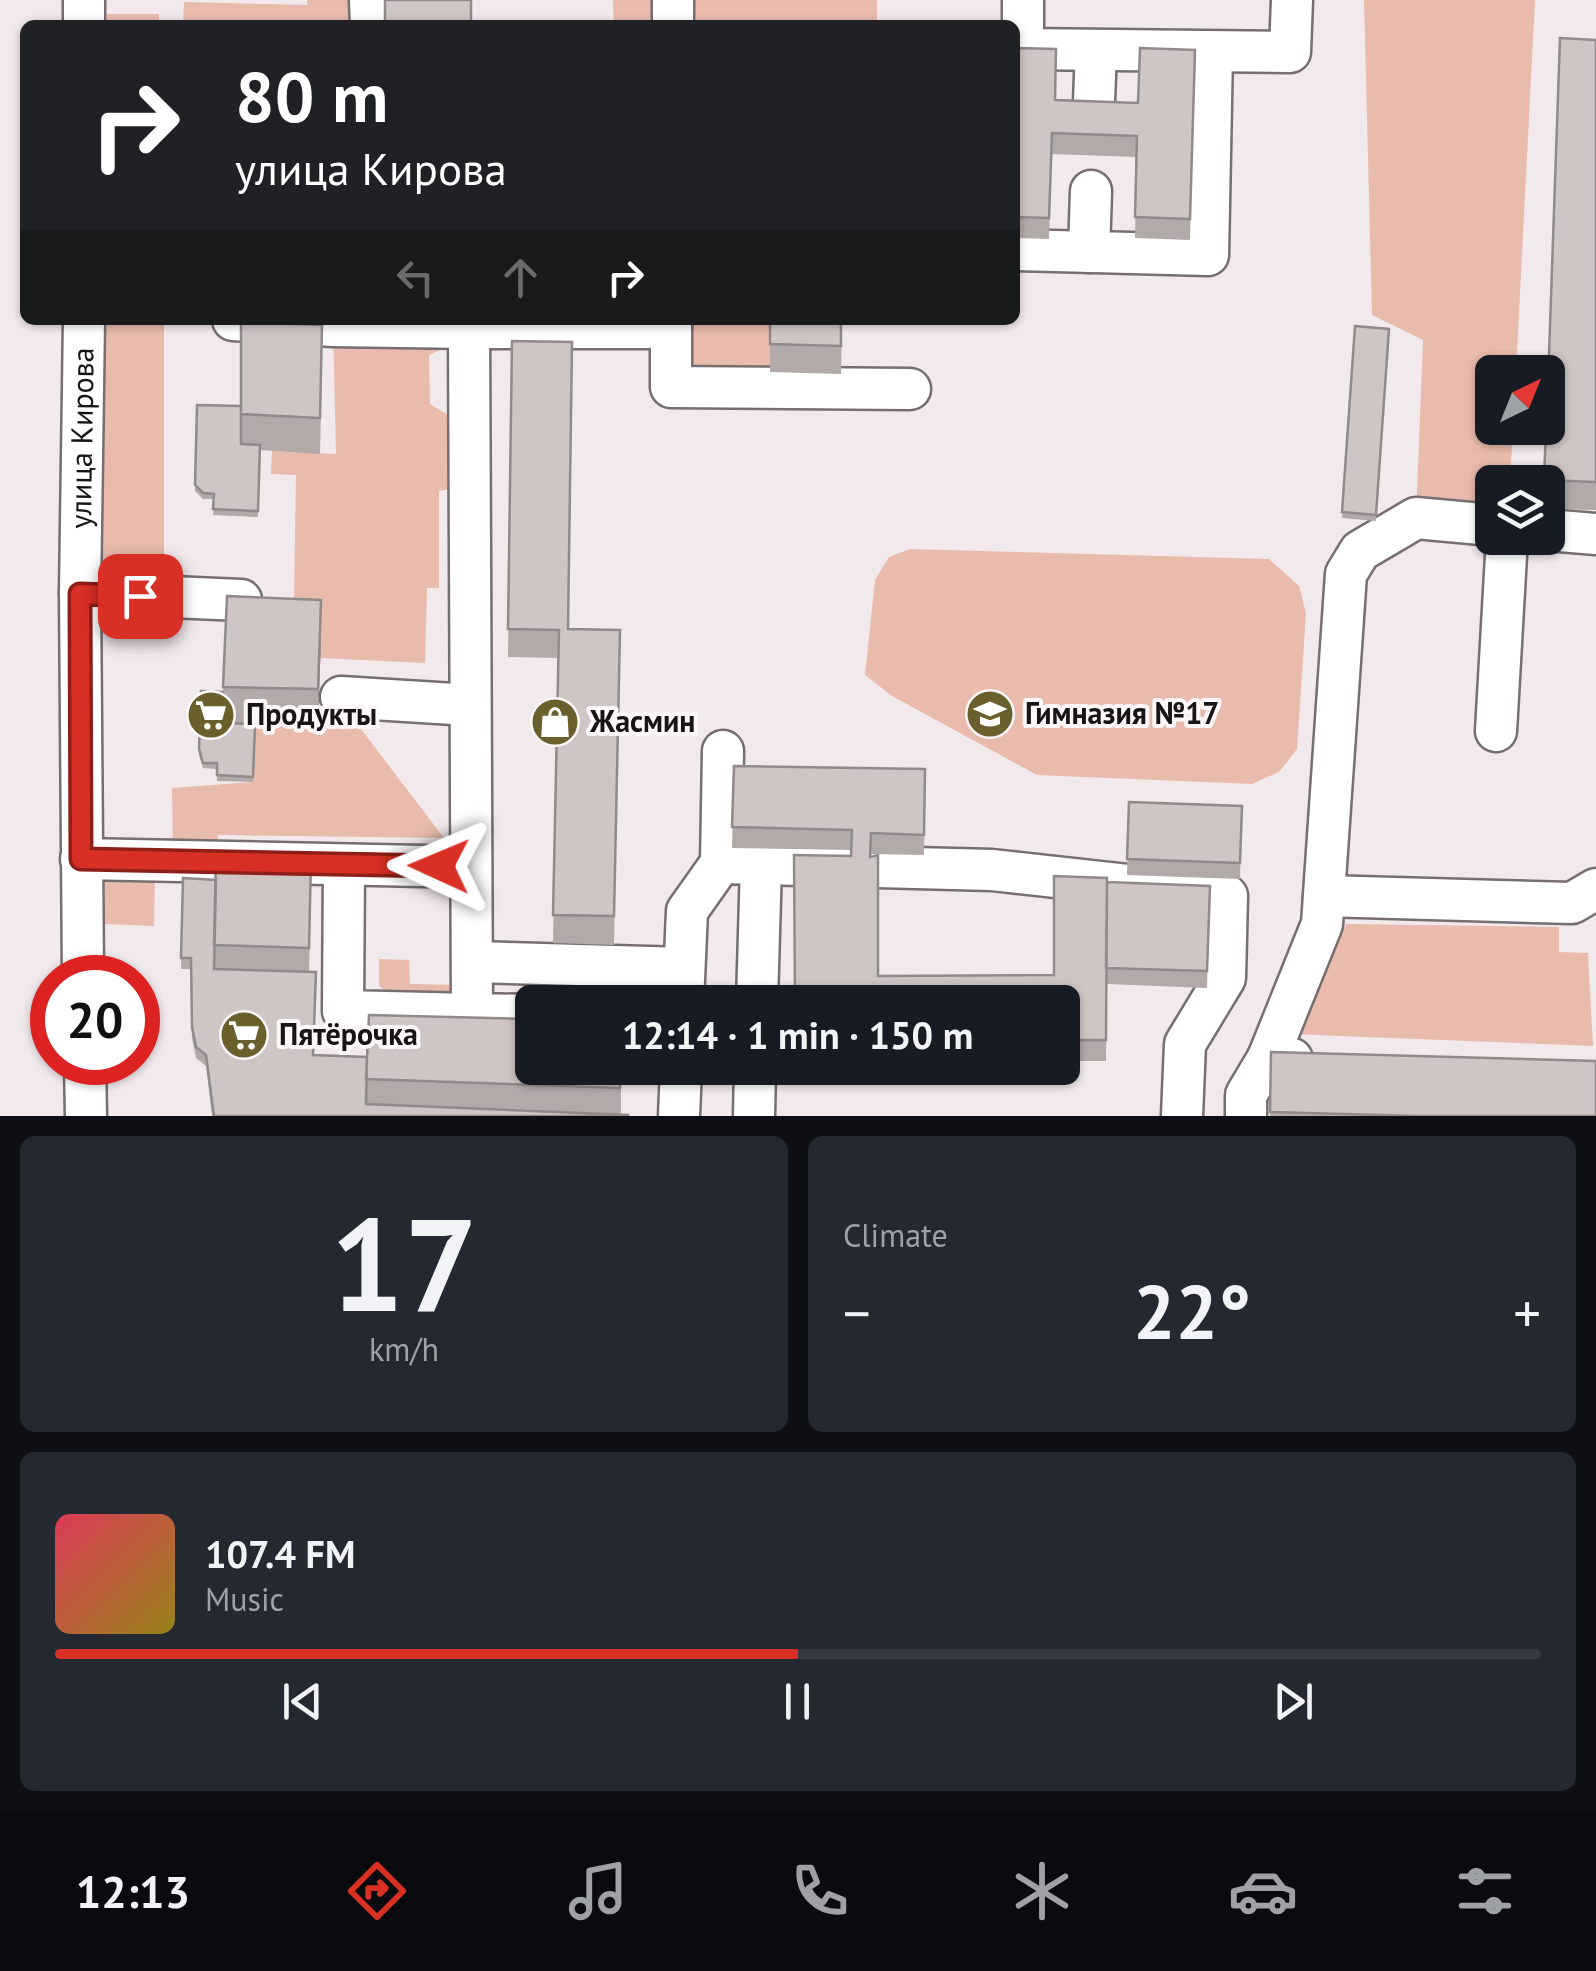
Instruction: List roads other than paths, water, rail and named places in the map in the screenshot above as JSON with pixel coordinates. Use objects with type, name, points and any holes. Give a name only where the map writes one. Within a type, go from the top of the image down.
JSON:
[{"type":"street","points":[[1020,37],[1023,0]]},
{"type":"street","points":[[1020,49],[1290,52],[1292,0]]},
{"type":"street","points":[[1094,101],[1096,51]]},
{"type":"street","points":[[1020,250],[1208,255],[1212,52]]},
{"type":"street","points":[[1089,252],[1091,191]]},
{"type":"street","name":"улица Кирова","points":[[83,955],[80,594],[84,325]]},
{"type":"street","points":[[411,325],[620,325]]},
{"type":"street","points":[[671,325],[671,388],[910,389]]},
{"type":"street","points":[[469,328],[472,1014]]},
{"type":"street","points":[[1246,1116],[1246,1095],[1268,1058],[1322,924],[1346,574],[1344,551],[1416,518],[1475,523]]},
{"type":"street","points":[[1565,531],[1596,534]]},
{"type":"street","points":[[1496,731],[1507,555]]},
{"type":"street","points":[[80,594],[241,600]]},
{"type":"street","points":[[341,697],[470,705]]},
{"type":"street","points":[[472,962],[683,985],[686,910],[721,864],[723,751]]},
{"type":"street","points":[[81,859],[471,867]]},
{"type":"street","points":[[721,864],[992,870],[1226,896],[1224,978],[1185,1044],[1182,1116]]},
{"type":"street","points":[[758,985],[761,864]]},
{"type":"street","points":[[344,865],[342,1011],[515,1015]]},
{"type":"street","points":[[1324,896],[1572,903],[1596,889]]},
{"type":"street","points":[[1268,1058],[1326,1060]]},
{"type":"street","points":[[85,1085],[86,1116]]},
{"type":"street","points":[[679,1116],[680,1085]]},
{"type":"street","points":[[754,1116],[755,1085]]},
{"type":"place","name":"Гимназия №17","points":[[990,714]]},
{"type":"place","name":"Продукты","points":[[211,715]]},
{"type":"place","name":"Жасмин","points":[[555,722]]},
{"type":"place","name":"Пятёрочка","points":[[244,1035]]}]
